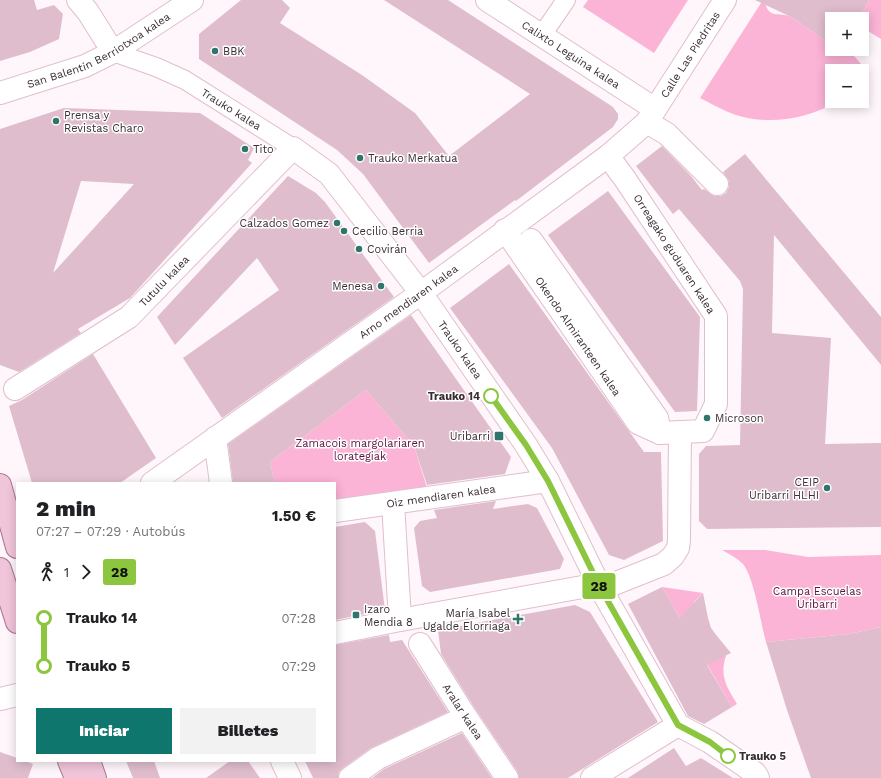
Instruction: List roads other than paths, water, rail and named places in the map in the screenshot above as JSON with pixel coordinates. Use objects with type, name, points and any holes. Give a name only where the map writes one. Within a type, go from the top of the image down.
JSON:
[{"type":"main road","points":[[0,485],[16,543]]},
{"type":"main road","points":[[0,569],[16,619]]},
{"type":"main road","points":[[69,762],[76,778]]},
{"type":"main road","points":[[89,762],[95,778]]},
{"type":"street","points":[[78,0],[88,12],[113,52]]},
{"type":"street","name":"San Balentin Berriotxoa kalea","points":[[0,93],[85,66],[113,52],[192,0]]},
{"type":"street","name":"Calixto Leguina kalea","points":[[487,0],[542,35],[651,115],[667,134],[717,184]]},
{"type":"street","points":[[542,35],[566,0]]},
{"type":"street","name":"Calle Las Piedritas","points":[[651,115],[725,0]]},
{"type":"street","name":"Trauko kalea","points":[[113,52],[156,67],[185,80],[293,148],[329,174],[421,293],[526,445],[548,481],[600,587],[678,725]]},
{"type":"street","name":"Arno mendiaren kalea","points":[[153,482],[421,293],[608,156],[651,115]]},
{"type":"street","name":"Tutulu kalea","points":[[15,389],[129,316],[293,148]]},
{"type":"street","name":"Orreagako guduaren kalea","points":[[608,156],[625,179],[716,316],[716,404],[704,431],[670,432]]},
{"type":"street","name":"Okendo Almiranteen kalea","points":[[511,226],[670,432],[680,540],[678,548],[673,556],[664,564],[600,587]]},
{"type":"street","points":[[215,438],[221,482]]},
{"type":"street","name":"Oiz mendiaren kalea","points":[[336,511],[548,481]]},
{"type":"street","points":[[393,503],[400,620]]},
{"type":"street","points":[[336,632],[600,587]]},
{"type":"street","name":"Aralar kalea","points":[[420,644],[507,778]]},
{"type":"street","points":[[0,699],[16,695]]},
{"type":"street","points":[[350,778],[378,758],[466,717]]},
{"type":"street","points":[[595,777],[678,725],[710,742],[755,773],[758,778]]},
{"type":"street","points":[[282,762],[290,778]]},
{"type":"place","name":"BBK","points":[[215,51]]},
{"type":"place","name":"Prensa y Revistas Charo","points":[[56,121]]},
{"type":"place","name":"Tito","points":[[245,149]]},
{"type":"place","name":"Trauko Merkatua","points":[[360,158]]},
{"type":"place","name":"Calzados Gomez","points":[[337,223]]},
{"type":"place","name":"Cecilio Berria","points":[[344,231]]},
{"type":"place","name":"Covirán","points":[[359,249]]},
{"type":"place","name":"Menesa","points":[[381,286]]},
{"type":"place","name":"Trauko 14","points":[[491,396]]},
{"type":"place","name":"Microson","points":[[707,418]]},
{"type":"place","name":"Uribarri","points":[[499,436]]},
{"type":"place","name":"CEIP Uribarri HLHI","points":[[827,488]]},
{"type":"place","name":"Izaro Mendia 8","points":[[356,615]]},
{"type":"place","name":"María Isabel Ugalde Elorriaga","points":[[518,619]]},
{"type":"place","name":"Trauko 5","points":[[728,756]]},
{"type":"park label","name":"Zamacois margolariaren lorategiak","points":[[360,449]]},
{"type":"park label","name":"Campa Escuelas Uribarri","points":[[817,597]]}]
